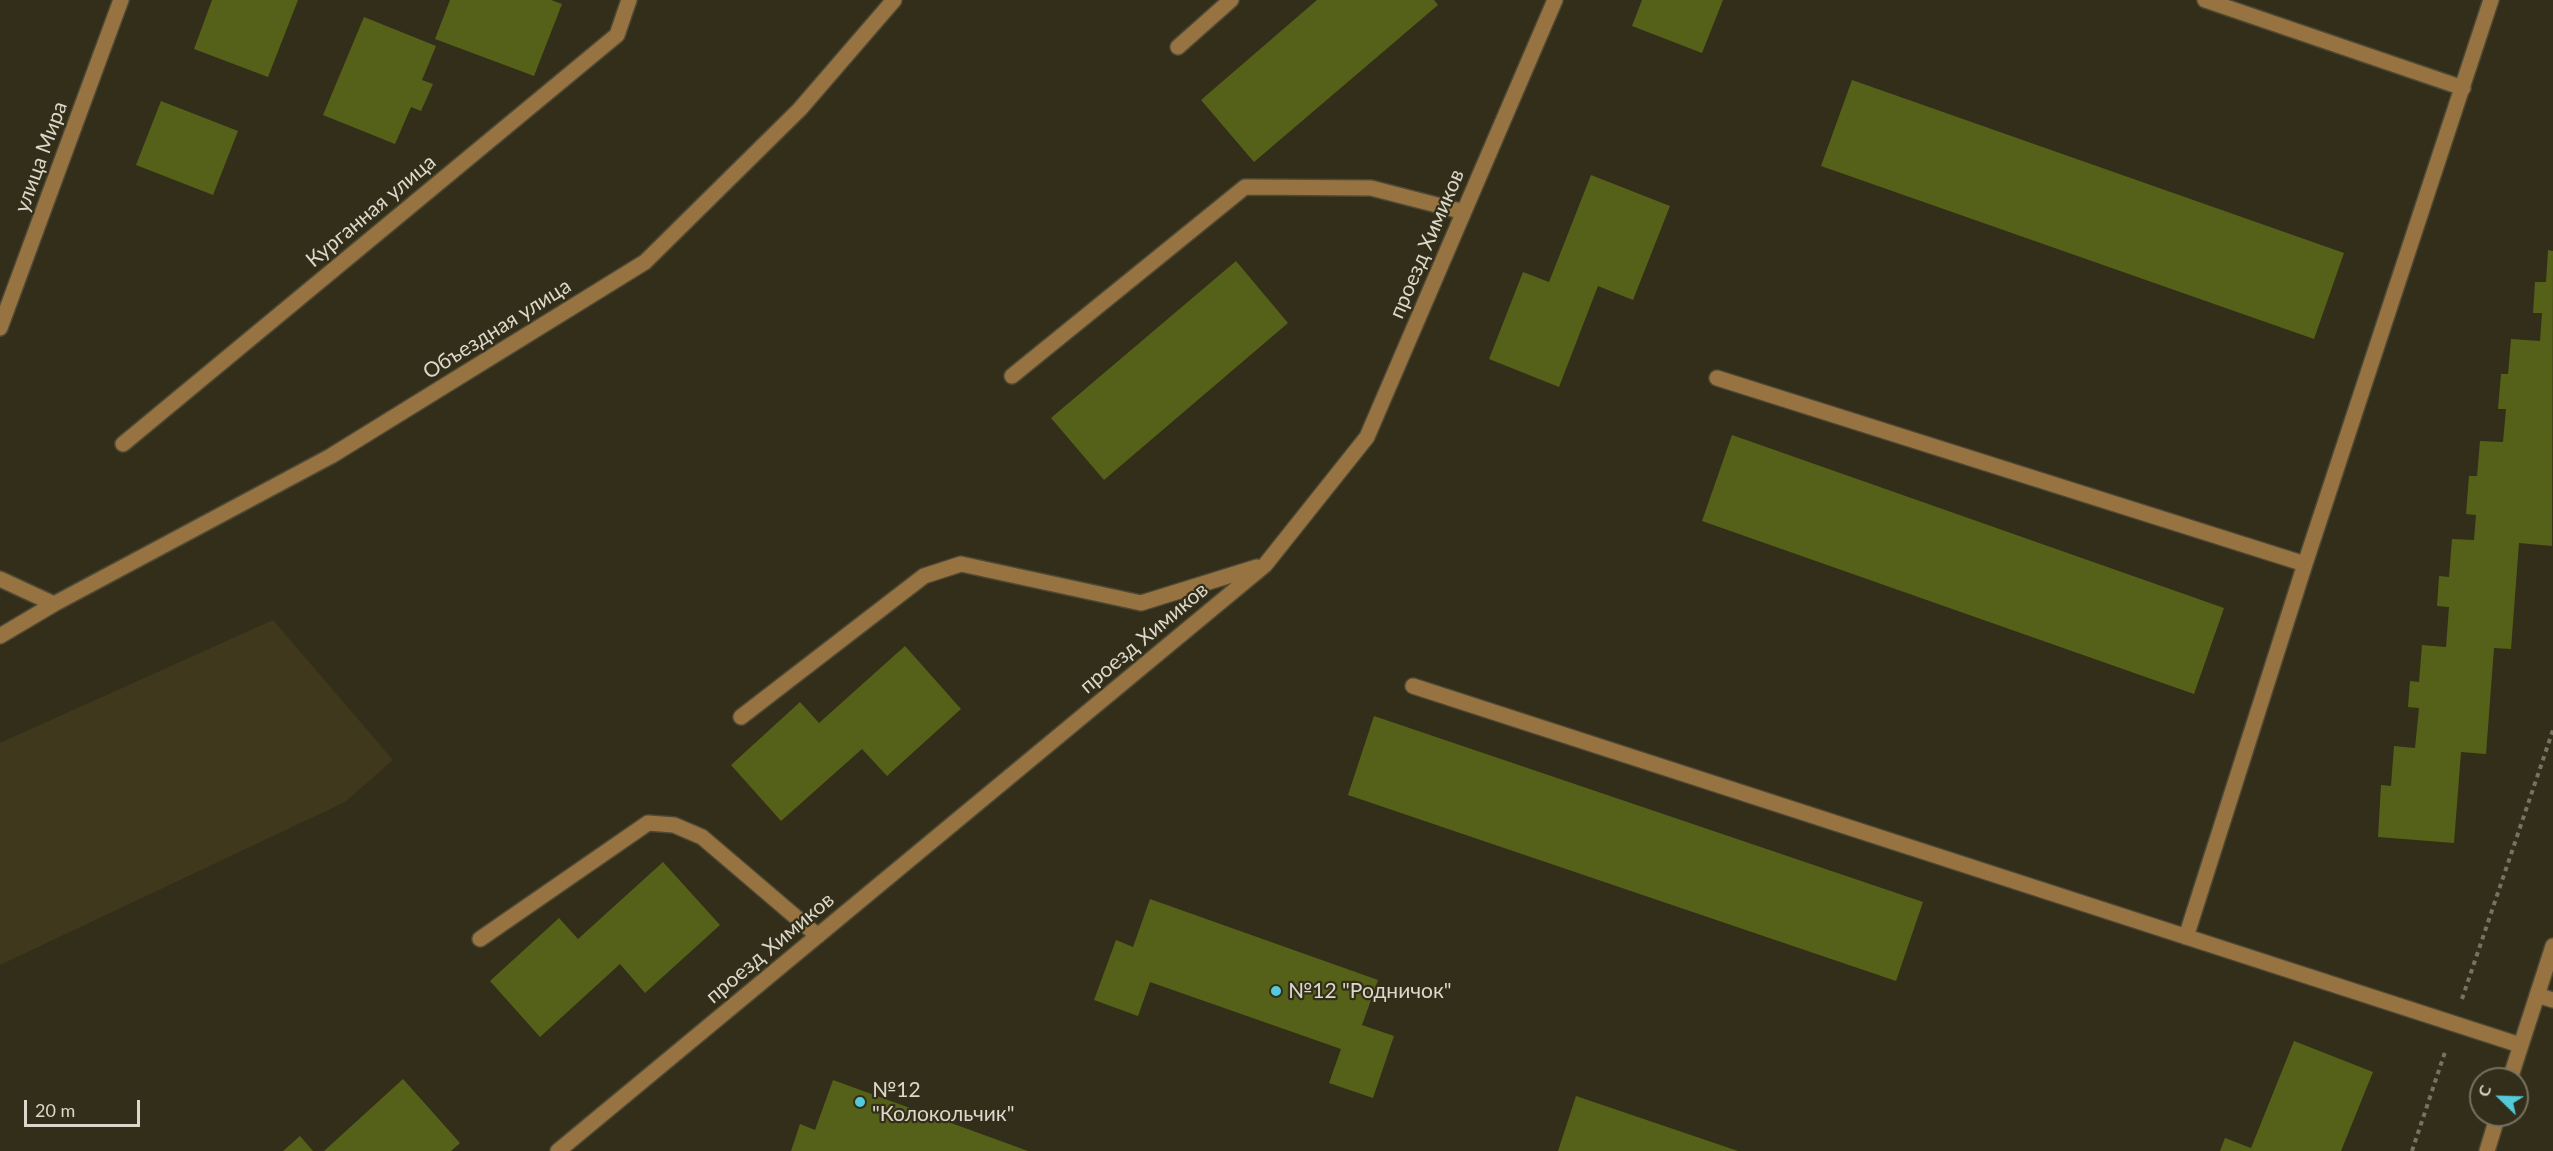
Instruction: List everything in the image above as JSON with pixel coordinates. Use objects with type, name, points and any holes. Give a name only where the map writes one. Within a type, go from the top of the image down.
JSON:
[{"type":"street","name":"улица Мира","points":[[0,328],[121,0]]},
{"type":"street","name":"Курганная улица","points":[[123,444],[617,35],[629,0]]},
{"type":"street","name":"Объездная улица","points":[[0,636],[54,604],[331,456],[645,262],[800,109],[894,0]]},
{"type":"street","points":[[1178,47],[1231,0]]},
{"type":"street","name":"проезд Химиков","points":[[558,1151],[1265,565],[1367,437],[1555,0]]},
{"type":"street","points":[[2205,0],[2463,88]]},
{"type":"street","points":[[2186,937],[2305,564],[2491,0]]},
{"type":"street","points":[[1012,376],[1245,188],[1371,188],[1464,212]]},
{"type":"street","points":[[1717,378],[2305,564]]},
{"type":"street","points":[[741,717],[924,576],[961,564],[1141,603],[1265,565]]},
{"type":"street","points":[[0,579],[54,604]]},
{"type":"street","points":[[1413,686],[2520,1045]]},
{"type":"street","points":[[480,939],[648,823],[674,825],[702,837],[818,936]]},
{"type":"street","points":[[2514,1067],[2553,946]]},
{"type":"street","points":[[2537,995],[2553,1000]]},
{"type":"street","points":[[2487,1151],[2494,1127]]},
{"type":"path","points":[[2412,1151],[2553,730]]},
{"type":"shaded area","points":[[273,620],[393,760],[345,802],[0,965],[0,743]]},
{"type":"building","points":[[212,0],[298,0],[268,77],[194,49]]},
{"type":"building","points":[[450,0],[551,0],[562,4],[534,76],[435,39]]},
{"type":"building","points":[[1317,0],[1434,0],[1438,5],[1254,162],[1201,100]]},
{"type":"building","points":[[1642,0],[1723,0],[1702,53],[1632,26]]},
{"type":"building","points":[[364,17],[436,46],[422,80],[433,84],[421,111],[411,107],[395,144],[323,115]]},
{"type":"building","points":[[1852,80],[2344,253],[2314,339],[1821,166]]},
{"type":"building","points":[[161,101],[238,131],[213,195],[136,165]]},
{"type":"building","points":[[1591,175],[1670,206],[1633,300],[1598,286],[1559,387],[1489,359],[1523,272],[1549,282]]},
{"type":"building","points":[[2548,250],[2553,251],[2552,546],[2519,543],[2511,649],[2494,648],[2486,754],[2461,752],[2454,843],[2378,837],[2381,785],[2391,786],[2394,746],[2415,748],[2419,708],[2408,707],[2410,681],[2419,682],[2422,645],[2446,647],[2449,607],[2437,606],[2439,576],[2449,577],[2452,539],[2474,540],[2476,515],[2466,514],[2469,476],[2477,476],[2480,441],[2503,442],[2506,409],[2498,409],[2501,374],[2508,374],[2511,339],[2540,341],[2542,313],[2533,313],[2535,282],[2546,282]]},
{"type":"building","points":[[1236,261],[1288,323],[1104,480],[1051,418]]},
{"type":"building","points":[[1732,435],[2224,608],[2194,694],[1702,521]]},
{"type":"building","points":[[905,646],[961,709],[887,776],[862,749],[781,821],[731,765],[800,702],[819,723]]},
{"type":"building","points":[[1374,716],[1923,902],[1896,981],[1348,795]]},
{"type":"building","points":[[663,862],[720,925],[645,993],[620,964],[540,1037],[490,981],[559,918],[578,939]]},
{"type":"building","name":"№12 \"Родничок\"","points":[[1150,899],[1378,980],[1362,1025],[1394,1036],[1373,1098],[1329,1083],[1341,1049],[1150,982],[1138,1016],[1094,1000],[1116,940],[1133,947]]},
{"type":"building","points":[[2294,1041],[2373,1072],[2341,1151],[2220,1151],[2225,1138],[2251,1148]]},
{"type":"building","points":[[403,1079],[460,1143],[451,1151],[324,1151]]},
{"type":"building","name":"№12 \"Колокольчик\"","points":[[833,1080],[1028,1151],[791,1151],[800,1124],[815,1130]]},
{"type":"building","points":[[1576,1096],[1738,1151],[1558,1151]]},
{"type":"building","points":[[300,1136],[313,1151],[283,1151]]},
{"type":"place","name":"№12 \"Родничок\"","points":[[1276,991]]},
{"type":"place","name":"№12 \"Колокольчик\"","points":[[860,1102]]}]
